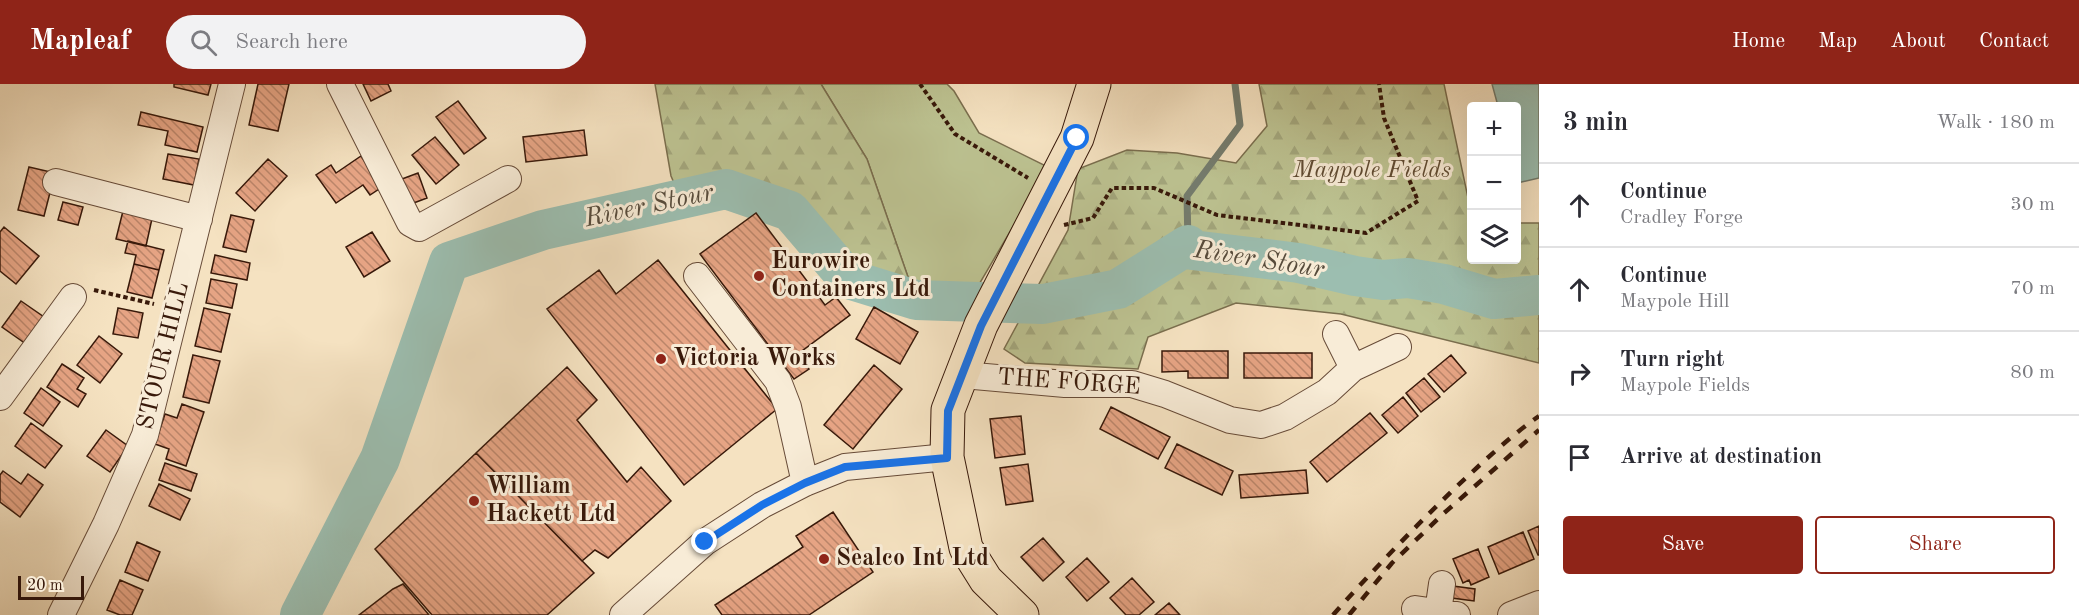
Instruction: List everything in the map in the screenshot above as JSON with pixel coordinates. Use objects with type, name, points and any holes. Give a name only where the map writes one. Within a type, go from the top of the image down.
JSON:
[{"type":"main road","points":[[1022,615],[986,580],[966,548],[947,458],[948,411],[981,326],[1077,138],[1094,84]]},
{"type":"street","name":"STOUR HILL","points":[[61,615],[106,524],[145,435],[232,84]]},
{"type":"street","points":[[340,84],[410,223],[419,228],[508,179]]},
{"type":"street","points":[[56,182],[199,219]]},
{"type":"street","points":[[697,276],[778,381],[788,407],[805,483]]},
{"type":"street","points":[[0,397],[73,297]]},
{"type":"street","points":[[1336,334],[1353,368]]},
{"type":"street","name":"THE FORGE","points":[[963,375],[1065,384],[1132,384],[1165,394],[1230,420],[1261,424],[1285,417],[1327,392],[1353,368],[1398,346]]},
{"type":"street","points":[[623,615],[705,542],[762,505],[805,483],[845,467],[947,458]]},
{"type":"street","points":[[1437,612],[1442,584]]},
{"type":"street","points":[[1511,615],[1539,604]]},
{"type":"path","points":[[920,84],[955,134],[1050,192]]},
{"type":"path","points":[[1029,233],[1093,218],[1112,188],[1154,188],[1217,215],[1366,233],[1418,201],[1384,118],[1379,84]]},
{"type":"path","points":[[73,297],[84,288],[177,308]]},
{"type":"green space","points":[[655,84],[821,84],[867,159],[916,300],[848,279],[790,211],[726,189],[681,199],[671,176]]},
{"type":"green space","points":[[821,84],[947,84],[954,91],[979,133],[1048,167],[974,293],[963,302],[916,300],[867,159]]},
{"type":"green space","name":"Maypole Fields","points":[[1259,84],[1444,84],[1467,193],[1467,264],[1521,264],[1521,223],[1539,223],[1539,363],[1341,314],[1236,303],[1148,337],[1138,369],[1025,363],[1004,349],[1068,230],[1078,169],[1127,150],[1177,153],[1236,163],[1267,126]]},
{"type":"shaded area","points":[[1492,84],[1539,84],[1539,178],[1521,182],[1521,102],[1497,102]]},
{"type":"building","points":[[174,84],[211,84],[208,95],[174,87]]},
{"type":"building","points":[[258,84],[289,84],[278,131],[249,125]]},
{"type":"building","points":[[363,84],[388,84],[391,91],[371,101]]},
{"type":"building","points":[[458,101],[486,138],[464,154],[436,117]]},
{"type":"building","points":[[141,112],[203,127],[197,152],[165,145],[168,131],[138,125]]},
{"type":"building","points":[[584,130],[587,155],[526,162],[523,137]]},
{"type":"building","points":[[435,137],[459,165],[436,184],[412,155]]},
{"type":"building","points":[[168,154],[199,159],[194,185],[163,179]]},
{"type":"building","points":[[361,156],[382,187],[370,195],[363,185],[336,203],[316,175],[331,165],[336,173]]},
{"type":"building","points":[[268,159],[287,176],[255,211],[236,193]]},
{"type":"building","points":[[29,167],[55,173],[44,216],[18,210]]},
{"type":"building","points":[[418,173],[427,198],[411,204],[402,179]]},
{"type":"building","points":[[63,202],[83,207],[78,225],[58,220]]},
{"type":"building","points":[[124,207],[153,214],[146,246],[116,239]]},
{"type":"building","name":"Eurowire Containers Ltd","points":[[756,213],[825,305],[836,297],[850,315],[798,354],[809,369],[794,379],[700,254]]},
{"type":"building","points":[[231,215],[254,220],[246,252],[223,247]]},
{"type":"building","points":[[4,227],[39,256],[16,284],[0,271],[0,232]]},
{"type":"building","points":[[372,232],[390,261],[364,277],[346,247]]},
{"type":"building","points":[[128,241],[164,250],[159,270],[134,264],[136,255],[125,253]]},
{"type":"building","points":[[215,255],[250,263],[247,280],[211,273]]},
{"type":"building","name":"Victoria Works","points":[[658,260],[777,409],[684,485],[547,309],[599,270],[616,294]]},
{"type":"building","points":[[134,264],[159,270],[152,298],[127,292]]},
{"type":"building","points":[[211,279],[237,284],[232,308],[206,303]]},
{"type":"building","points":[[21,301],[44,317],[26,344],[2,327]]},
{"type":"building","points":[[874,307],[918,332],[900,364],[856,339]]},
{"type":"building","points":[[118,308],[143,313],[138,338],[113,334]]},
{"type":"building","points":[[204,308],[230,314],[221,352],[195,346]]},
{"type":"building","points":[[99,336],[122,354],[100,383],[77,365]]},
{"type":"building","points":[[1162,351],[1228,351],[1228,378],[1188,378],[1188,371],[1162,372]]},
{"type":"building","points":[[1244,353],[1312,353],[1312,378],[1244,378]]},
{"type":"building","points":[[193,355],[220,361],[209,403],[183,397]]},
{"type":"building","points":[[1451,355],[1466,373],[1444,392],[1428,374]]},
{"type":"building","points":[[62,364],[84,378],[77,389],[86,394],[78,407],[47,387]]},
{"type":"building","points":[[874,365],[902,389],[853,449],[824,425]]},
{"type":"building","points":[[567,367],[597,400],[577,420],[627,482],[641,467],[671,501],[608,558],[595,550],[582,561],[476,453]]},
{"type":"building","points":[[1424,378],[1440,397],[1421,412],[1406,393]]},
{"type":"building","points":[[41,388],[60,402],[43,426],[24,413]]},
{"type":"building","points":[[1403,397],[1418,416],[1398,433],[1382,415]]},
{"type":"building","points":[[182,404],[204,412],[186,466],[166,459],[169,449],[155,444],[165,414],[177,418]]},
{"type":"building","points":[[1111,407],[1170,437],[1158,459],[1100,429]]},
{"type":"building","points":[[1370,413],[1387,433],[1327,482],[1310,462]]},
{"type":"building","points":[[1021,416],[1025,454],[995,458],[990,419]]},
{"type":"building","points":[[31,423],[62,446],[45,468],[15,446]]},
{"type":"building","points":[[106,430],[128,446],[110,472],[87,456]]},
{"type":"building","points":[[1177,444],[1233,471],[1222,495],[1165,468]]},
{"type":"building","name":"William Hackett Ltd","points":[[476,453],[594,573],[547,615],[432,615],[375,549]]},
{"type":"building","points":[[165,463],[197,474],[191,491],[159,480]]},
{"type":"building","points":[[1028,464],[1033,501],[1006,505],[1000,468]]},
{"type":"building","points":[[1306,470],[1308,493],[1241,498],[1239,475]]},
{"type":"building","points":[[3,471],[21,484],[28,474],[43,485],[20,517],[0,502],[0,475]]},
{"type":"building","points":[[159,484],[190,499],[180,520],[149,506]]},
{"type":"building","name":"Sealco Int Ltd","points":[[833,512],[873,572],[809,615],[722,615],[715,605],[803,547],[796,536]]},
{"type":"building","points":[[1539,526],[1539,555],[1538,555],[1528,531]]},
{"type":"building","points":[[1523,532],[1534,559],[1499,574],[1488,547]]},
{"type":"building","points":[[1043,538],[1064,562],[1043,581],[1021,557]]},
{"type":"building","points":[[137,542],[160,552],[148,581],[125,572]]},
{"type":"building","points":[[1478,549],[1489,577],[1471,585],[1469,580],[1463,583],[1453,559]]},
{"type":"building","points":[[1087,558],[1109,582],[1087,601],[1066,577]]},
{"type":"building","points":[[1132,578],[1154,602],[1139,615],[1126,615],[1110,598]]},
{"type":"building","points":[[120,580],[143,590],[132,615],[120,615],[107,610]]},
{"type":"building","points":[[403,584],[429,615],[359,615],[393,589]]},
{"type":"building","points":[[1453,586],[1475,589],[1474,601],[1452,598]]},
{"type":"building","points":[[1169,603],[1180,615],[1155,615]]},
{"type":"waterway","points":[[1188,245],[1187,196],[1240,125],[1235,84]]},
{"type":"waterway","name":"River Stour","points":[[300,615],[380,459],[449,262],[543,230],[726,189],[790,211],[848,279],[916,300],[1043,304],[1118,289],[1188,245],[1192,250],[1299,263],[1355,276],[1383,280],[1408,278],[1444,284],[1494,299],[1539,295]]},
{"type":"railway","points":[[1333,615],[1455,488],[1506,441],[1539,416]]},
{"type":"railway","points":[[1349,615],[1392,563],[1443,514],[1539,430]]},
{"type":"place","name":"Eurowire Containers Ltd","points":[[759,276]]},
{"type":"place","name":"Victoria Works","points":[[661,359]]},
{"type":"place","name":"William Hackett Ltd","points":[[474,501]]},
{"type":"place","name":"Sealco Int Ltd","points":[[824,559]]},
{"type":"route","points":[[705,542],[762,505],[805,483],[845,467],[947,458],[948,411],[981,326],[1077,138]]}]
